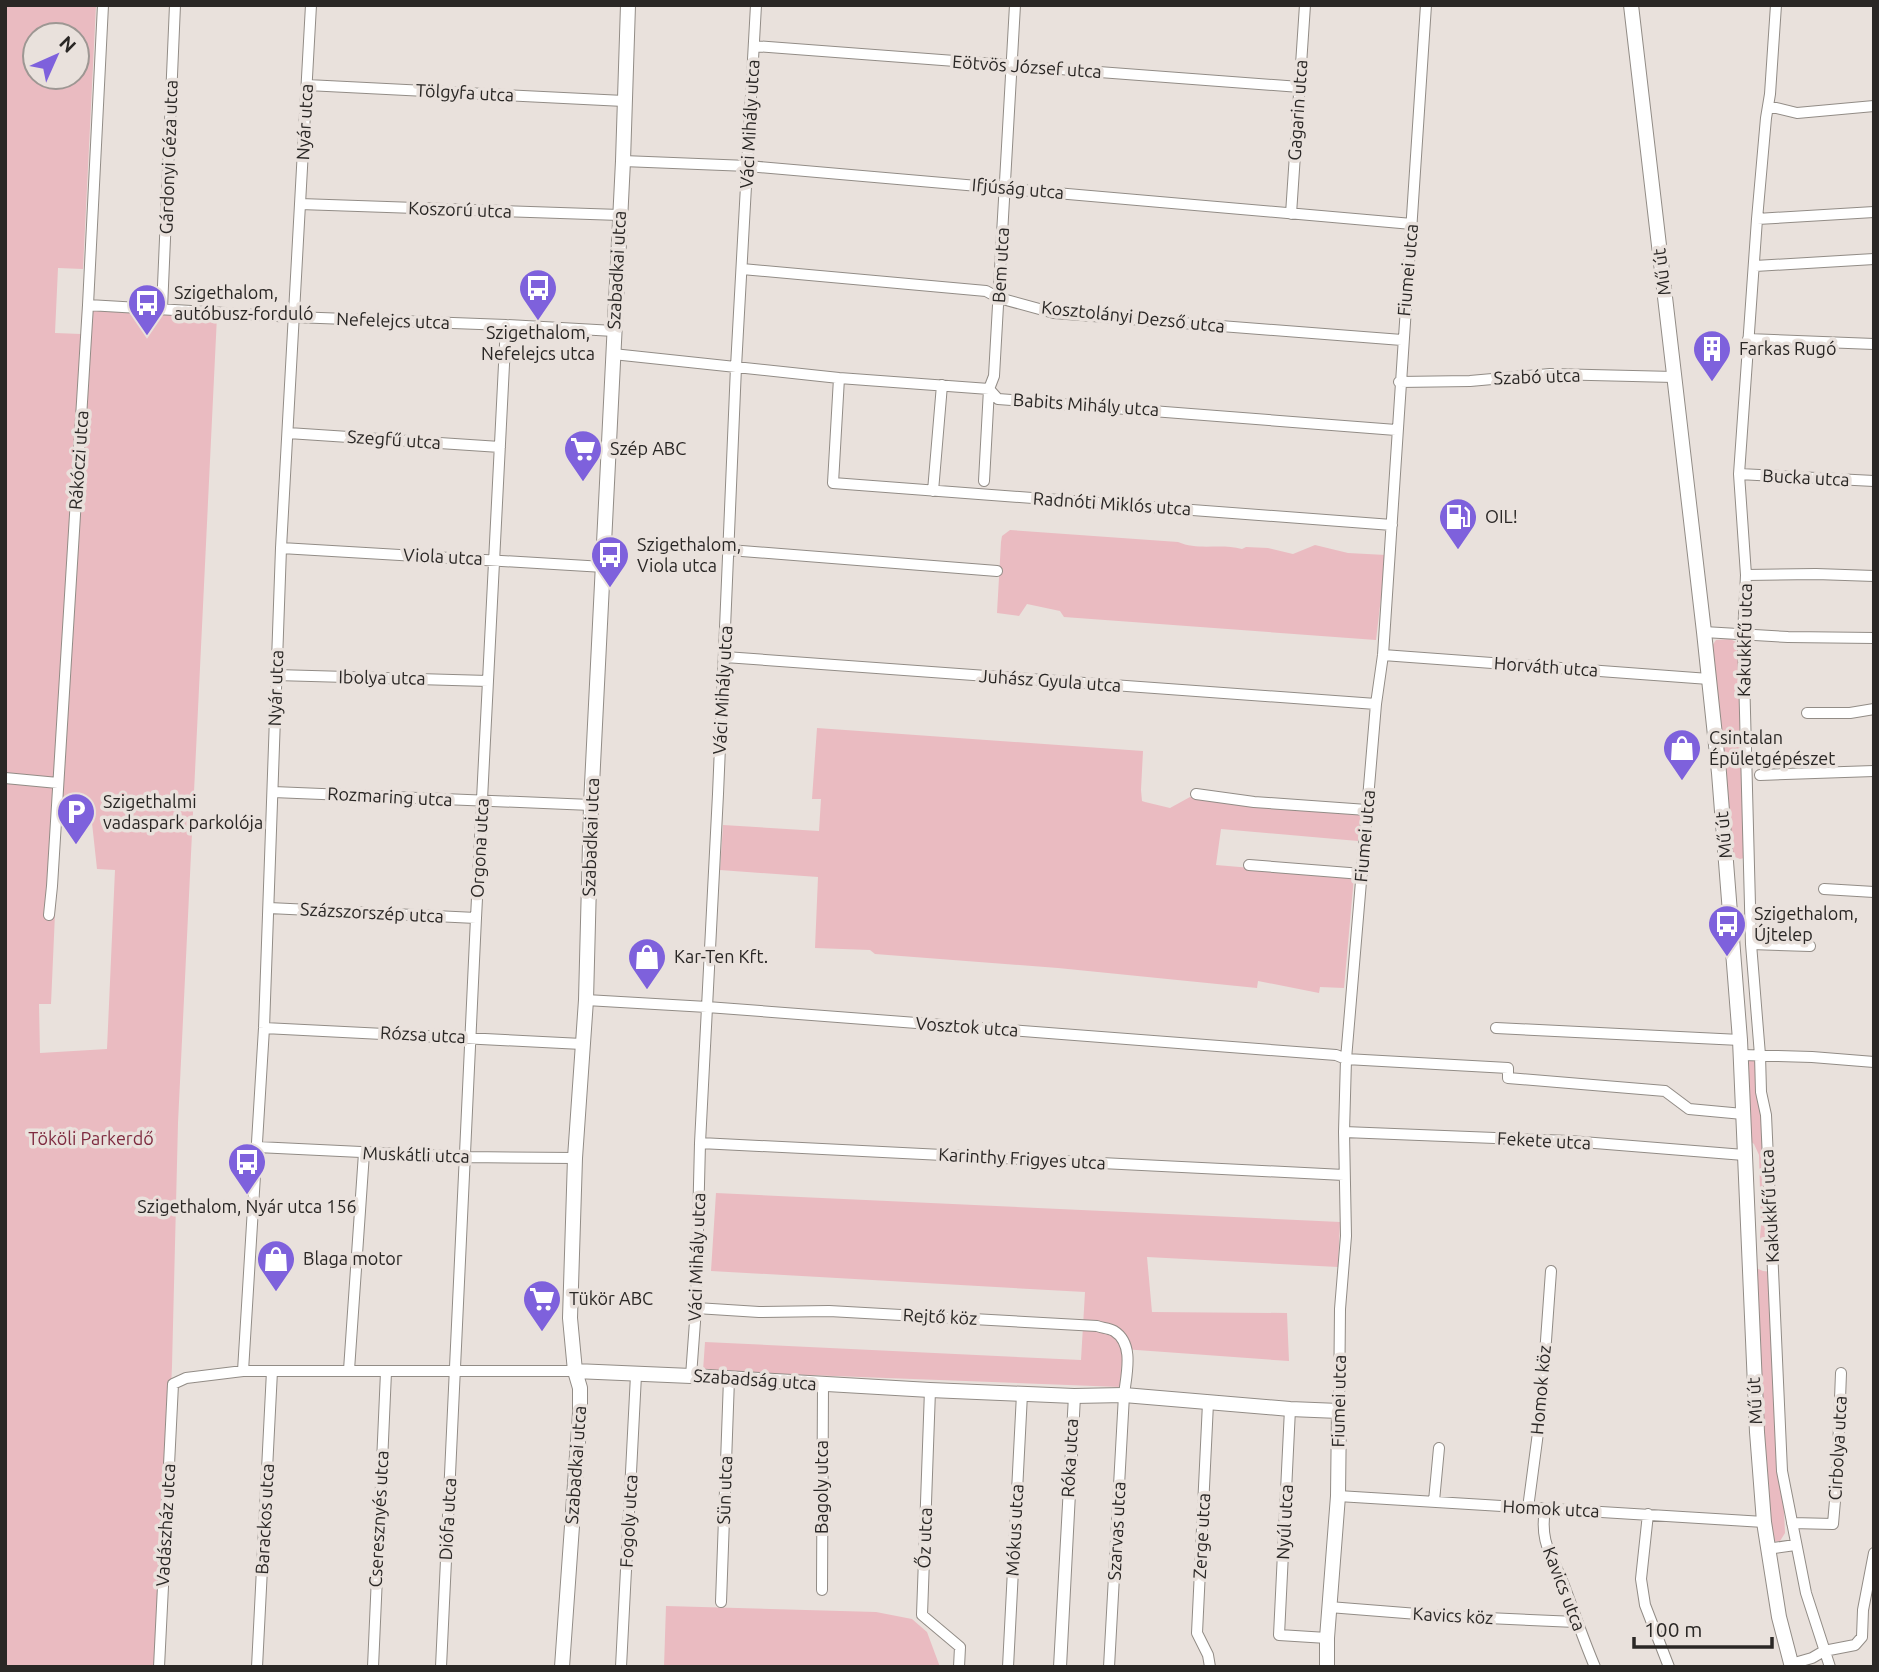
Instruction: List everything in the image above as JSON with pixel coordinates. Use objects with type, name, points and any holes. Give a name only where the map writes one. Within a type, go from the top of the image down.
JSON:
[{"type":"street","name":"Rákóczi utca","points":[[49,915],[89,305],[103,5]]},
{"type":"street","name":"Gárdonyi Géza utca","points":[[162,309],[175,5]]},
{"type":"street","name":"Nyár utca","points":[[243,1371],[264,1028],[281,548],[311,5]]},
{"type":"street","name":"Szabadkai utca","points":[[562,1667],[580,1413],[580,1388],[575,1371],[570,1318],[575,1158],[586,1000],[592,805],[628,5]]},
{"type":"street","name":"Váci Mihály utca","points":[[691,1376],[736,367],[756,5]]},
{"type":"street","name":"Bem utca","points":[[984,481],[989,389],[994,376],[1015,5]]},
{"type":"street","name":"Gagarin utca","points":[[1291,214],[1305,5]]},
{"type":"street","name":"Fiumei utca","points":[[1327,1667],[1338,1496],[1340,1309],[1346,1236],[1346,1059],[1392,525],[1399,382],[1426,5]]},
{"type":"street","name":"Mű út","points":[[1631,5],[1721,800],[1741,1055],[1755,1401],[1764,1522],[1779,1617],[1791,1666]]},
{"type":"street","name":"Kakukkfű utca","points":[[1776,5],[1757,219],[1739,474],[1746,575],[1743,635],[1751,944],[1760,1055],[1760,1092],[1766,1115],[1782,1471],[1806,1593],[1827,1659]]},
{"type":"street","name":"Eötvös József utca","points":[[754,46],[1300,87]]},
{"type":"street","name":"Tölgyfa utca","points":[[307,85],[624,101]]},
{"type":"street","points":[[1768,106],[1797,113],[1874,106]]},
{"type":"street","name":"Ifjúság utca","points":[[623,160],[748,166],[1412,224]]},
{"type":"street","name":"Koszorú utca","points":[[300,204],[620,215]]},
{"type":"street","points":[[1757,219],[1874,212]]},
{"type":"street","points":[[1755,266],[1874,260]]},
{"type":"street","name":"Kosztolányi Dezső utca","points":[[742,269],[986,291],[999,298],[1054,313],[1402,340]]},
{"type":"street","name":"Nefelejcs utca","points":[[89,305],[614,331]]},
{"type":"street","name":"Orgona utca","points":[[455,1370],[506,325]]},
{"type":"street","points":[[1748,339],[1874,344]]},
{"type":"street","name":"Babits Mihály utca","points":[[613,354],[839,378],[989,389],[998,399],[1396,430]]},
{"type":"street","name":"Szabó utca","points":[[1399,382],[1470,381],[1550,374],[1674,377]]},
{"type":"street","name":"Radnóti Miklós utca","points":[[839,378],[833,483],[1392,525]]},
{"type":"street","points":[[933,491],[942,385]]},
{"type":"street","name":"Szegfű utca","points":[[288,433],[500,447]]},
{"type":"street","name":"Bucka utca","points":[[1739,474],[1874,481]]},
{"type":"street","name":"Viola utca","points":[[281,548],[604,567]]},
{"type":"street","points":[[729,550],[997,571]]},
{"type":"street","points":[[1746,575],[1874,576]]},
{"type":"street","points":[[1704,632],[1874,638]]},
{"type":"street","name":"Horváth utca","points":[[1382,655],[1709,679]]},
{"type":"street","name":"Juhász Gyula utca","points":[[725,657],[1376,704]]},
{"type":"street","name":"Ibolya utca","points":[[276,676],[488,681]]},
{"type":"street","points":[[1807,713],[1850,713],[1874,709]]},
{"type":"street","points":[[1760,775],[1874,771]]},
{"type":"street","points":[[5,778],[58,783]]},
{"type":"street","name":"Rozmaring utca","points":[[273,792],[592,805]]},
{"type":"street","points":[[1196,794],[1254,802],[1367,810]]},
{"type":"street","points":[[1249,866],[1362,874]]},
{"type":"street","points":[[1824,889],[1874,892]]},
{"type":"street","name":"Százszorszép utca","points":[[269,908],[476,918]]},
{"type":"street","points":[[1751,944],[1810,946]]},
{"type":"street","name":"Vosztok utca","points":[[586,1000],[1336,1055],[1346,1059],[1508,1068],[1508,1078],[1665,1091],[1689,1110],[1743,1114]]},
{"type":"street","name":"Rózsa utca","points":[[264,1028],[582,1044]]},
{"type":"street","points":[[1496,1028],[1740,1040]]},
{"type":"street","points":[[1741,1055],[1874,1062]]},
{"type":"street","name":"Fekete utca","points":[[1344,1132],[1744,1148],[1767,1142]]},
{"type":"street","name":"Karinthy Frigyes utca","points":[[700,1143],[1345,1175]]},
{"type":"street","name":"Muskátli utca","points":[[257,1147],[465,1157],[575,1158]]},
{"type":"street","points":[[349,1370],[364,1153]]},
{"type":"street","points":[[1748,1246],[1772,1248]]},
{"type":"street","name":"Homok köz","points":[[1528,1508],[1541,1410],[1551,1270]]},
{"type":"street","name":"Rejtő köz","points":[[696,1308],[760,1312],[829,1311],[1097,1326],[1114,1331],[1125,1343],[1128,1355],[1124,1395]]},
{"type":"street","points":[[1754,1361],[1777,1358]]},
{"type":"street","name":"Diófa utca","points":[[441,1667],[455,1370]]},
{"type":"street","name":"Szabadság utca","points":[[173,1384],[186,1378],[243,1371],[575,1371],[930,1391],[1124,1395],[1339,1411]]},
{"type":"street","name":"Barackos utca","points":[[257,1667],[272,1371]]},
{"type":"street","name":"Cseresznyés utca","points":[[373,1667],[386,1372]]},
{"type":"street","name":"Cirbolya utca","points":[[1791,1523],[1833,1524],[1841,1373]]},
{"type":"street","name":"Fogoly utca","points":[[621,1667],[636,1375]]},
{"type":"street","name":"Sün utca","points":[[721,1602],[729,1379]]},
{"type":"street","name":"Vadászház utca","points":[[159,1667],[173,1384]]},
{"type":"street","name":"Bagoly utca","points":[[822,1590],[823,1384]]},
{"type":"street","name":"Őz utca","points":[[930,1391],[922,1615],[961,1647],[959,1667]]},
{"type":"street","name":"Mókus utca","points":[[1008,1667],[1022,1394]]},
{"type":"street","name":"Szarvas utca","points":[[1109,1667],[1124,1395]]},
{"type":"street","name":"Róka utca","points":[[1060,1667],[1074,1396]]},
{"type":"street","points":[[1755,1401],[1779,1401]]},
{"type":"street","name":"Zerge utca","points":[[1208,1403],[1197,1633],[1210,1667]]},
{"type":"street","name":"Nyúl utca","points":[[1290,1409],[1279,1635],[1327,1638]]},
{"type":"street","points":[[1434,1501],[1439,1448]]},
{"type":"street","name":"Homok utca","points":[[1338,1496],[1764,1522]]},
{"type":"street","name":"Kavics utca","points":[[1545,1509],[1545,1545],[1595,1667]]},
{"type":"street","points":[[1648,1514],[1642,1578],[1645,1605],[1669,1667]]},
{"type":"street","points":[[1767,1549],[1795,1545]]},
{"type":"street","points":[[1791,1666],[1812,1658],[1827,1659],[1855,1645],[1862,1637],[1863,1610],[1874,1553]]},
{"type":"street","name":"Kavics köz","points":[[1329,1607],[1576,1622]]},
{"type":"green space","name":"Tököli Parkerdő","points":[[5,5],[96,5],[83,269],[58,268],[55,333],[81,334],[82,310],[217,316],[178,1123],[172,1366],[159,1667],[5,1667]],"holes":[[[59,823],[92,823],[97,869],[115,870],[107,1049],[40,1053],[39,1004],[51,1004]]]},
{"type":"green space","points":[[1010,530],[1178,542],[1194,546],[1268,548],[1293,554],[1315,545],[1348,553],[1386,555],[1376,640],[1064,617],[1060,611],[1027,604],[1019,616],[997,613],[1001,542],[1002,536]]},
{"type":"green space","points":[[1730,639],[1736,642],[1741,679],[1744,858],[1740,859],[1735,857],[1731,849],[1712,646],[1716,640]]},
{"type":"green space","points":[[817,728],[1143,751],[1141,790],[1142,801],[1145,802],[1170,808],[1190,797],[1361,811],[1358,841],[1221,829],[1216,865],[1354,877],[1344,988],[1320,987],[1319,993],[1258,981],[1257,988],[1058,968],[875,954],[870,950],[815,948],[818,877],[720,870],[723,825],[819,831],[821,799],[812,799]]},
{"type":"green space","points":[[1741,1055],[1760,1055],[1768,1246],[1762,1244],[1760,1237],[1759,1155],[1750,1141]]},
{"type":"green space","points":[[716,1193],[1340,1222],[1338,1267],[1147,1257],[1152,1312],[1287,1313],[1289,1361],[1123,1349],[1120,1387],[703,1371],[705,1342],[1081,1360],[1085,1292],[711,1271]]},
{"type":"green space","points":[[1749,1265],[1773,1272],[1785,1533],[1780,1541],[1770,1542]]},
{"type":"green space","points":[[666,1606],[876,1612],[912,1619],[927,1632],[940,1667],[664,1667]]},
{"type":"place","name":"Szigethalom, Nefelejcs utca","points":[[538,322]]},
{"type":"place","name":"Szigethalom, autóbusz-forduló","points":[[147,337]]},
{"type":"place","name":"Farkas Rugó","points":[[1712,383]]},
{"type":"place","name":"Szép ABC","points":[[583,483]]},
{"type":"place","name":"OIL!","points":[[1458,551]]},
{"type":"place","name":"Szigethalom, Viola utca","points":[[610,589]]},
{"type":"place","name":"Csintalan Épületgépészet","points":[[1682,782]]},
{"type":"place","name":"Szigethalmi vadaspark parkolója","points":[[76,846]]},
{"type":"place","name":"Szigethalom, Újtelep","points":[[1727,958]]},
{"type":"place","name":"Kar-Ten Kft.","points":[[647,991]]},
{"type":"place","name":"Szigethalom, Nyár utca 156","points":[[247,1196]]},
{"type":"place","name":"Blaga motor","points":[[276,1293]]},
{"type":"place","name":"Tükör ABC","points":[[542,1333]]}]
